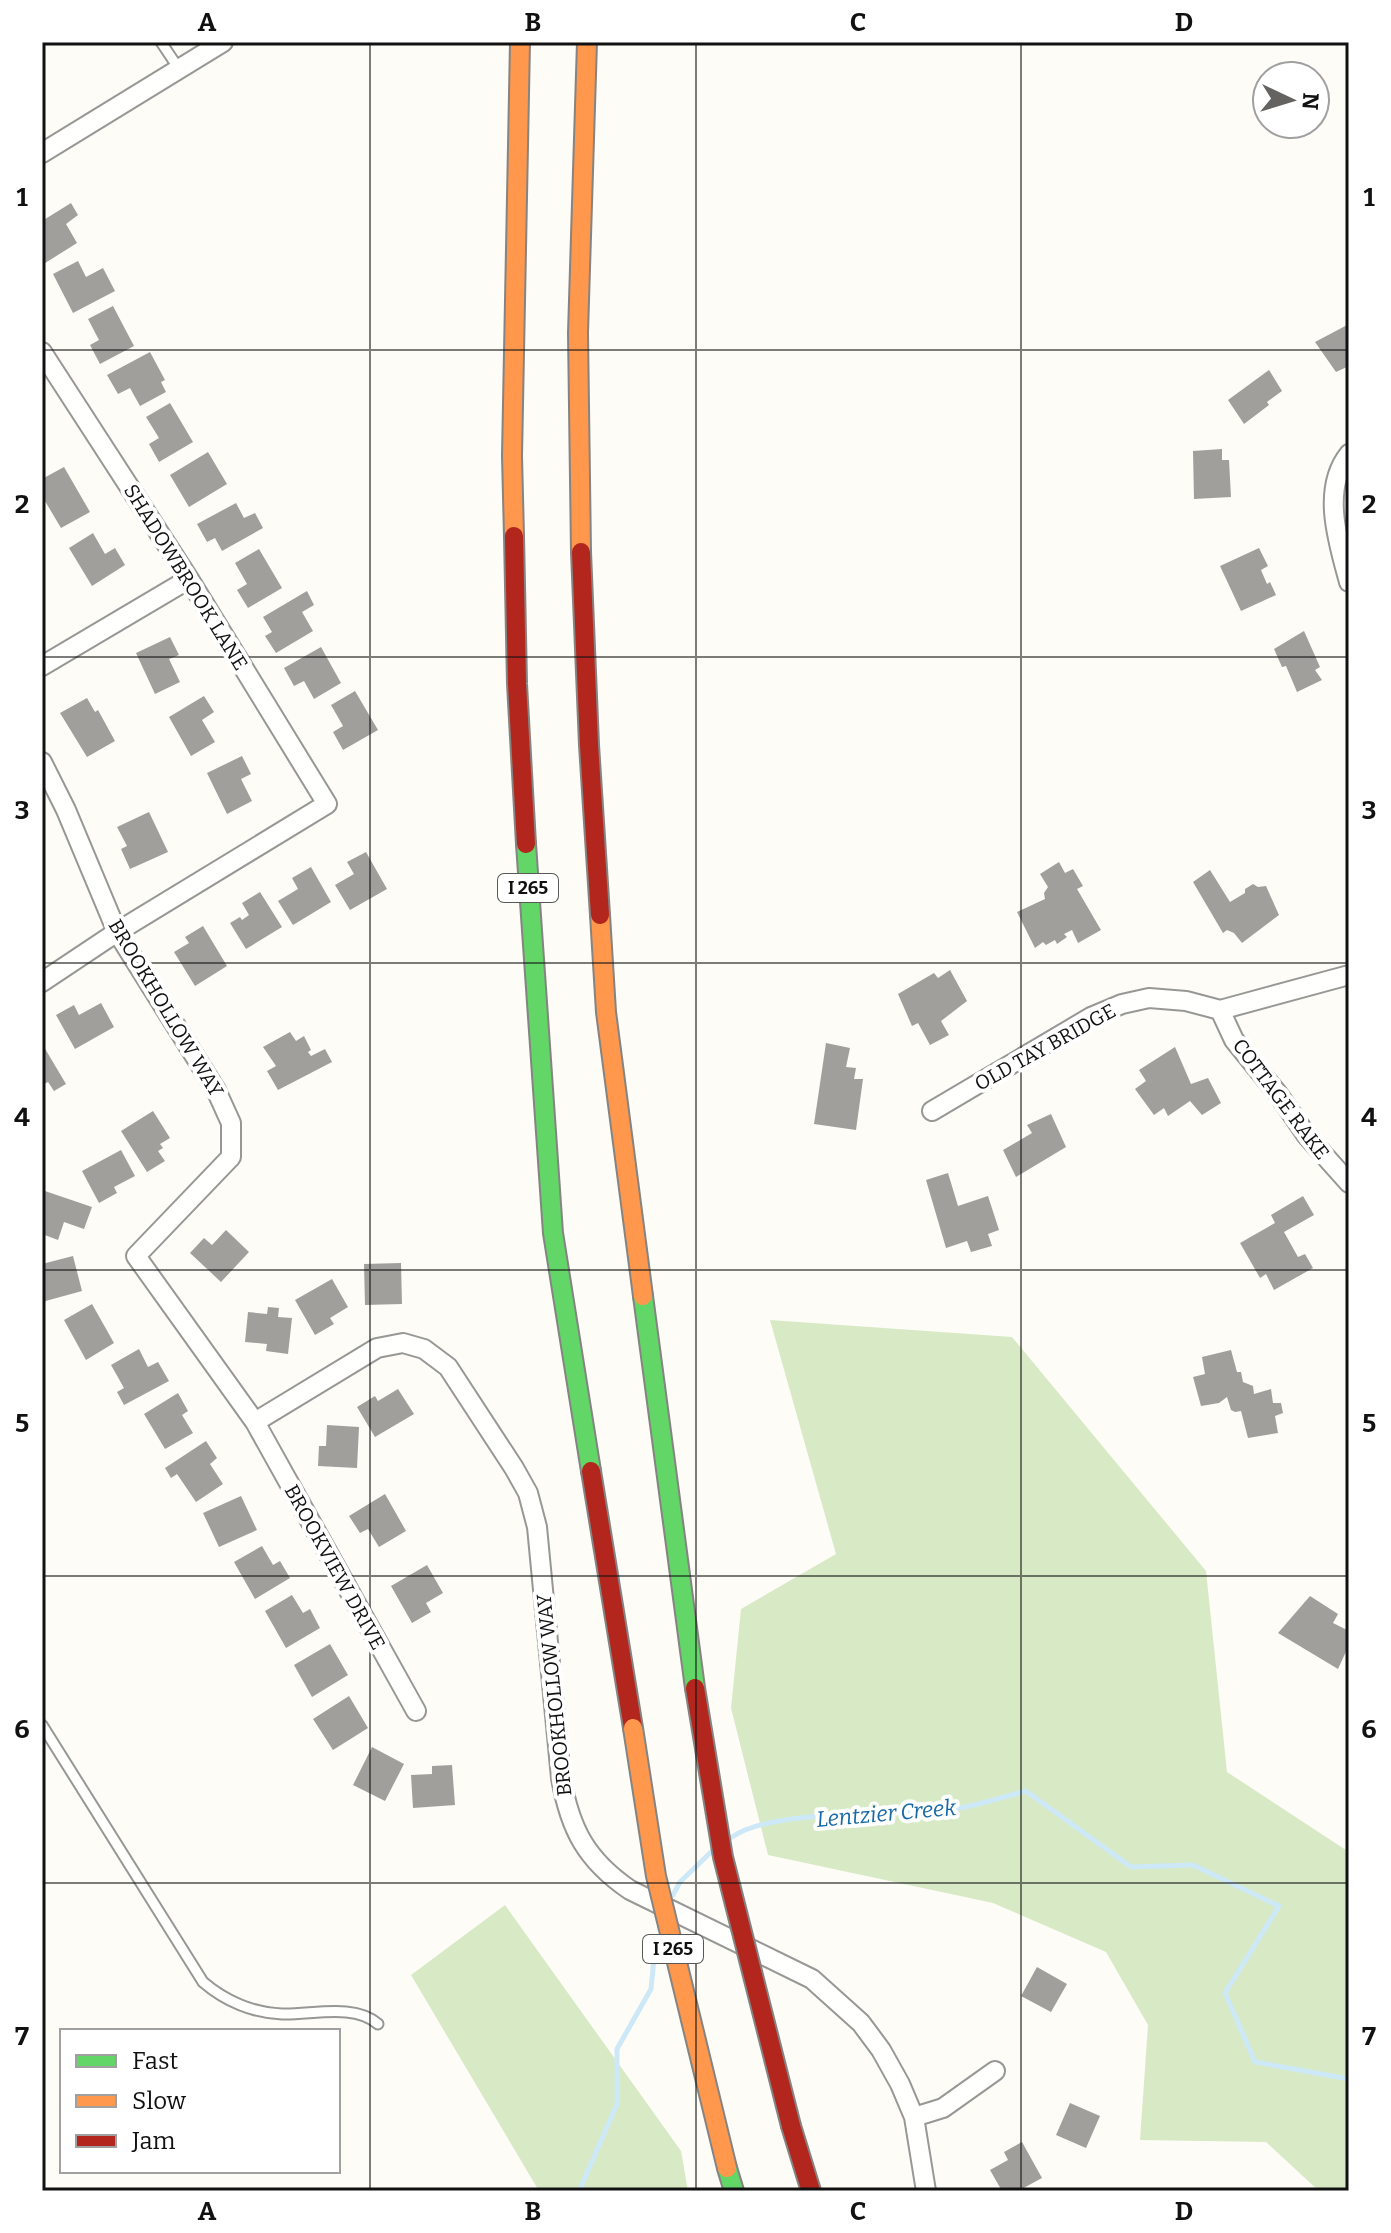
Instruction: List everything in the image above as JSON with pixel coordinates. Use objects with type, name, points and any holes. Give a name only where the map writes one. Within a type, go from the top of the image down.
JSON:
[{"type":"highway","name":"I 265","points":[[520,42],[512,456],[517,684],[529,907],[553,1233],[656,1876],[734,2191]]},
{"type":"highway","points":[[587,42],[578,333],[581,543],[591,776],[606,1012],[695,1688],[723,1857],[791,2126],[811,2191]]},
{"type":"street","points":[[42,153],[223,42]]},
{"type":"street","name":"SHADOWBROOK LANE","points":[[43,355],[189,579],[327,804],[117,932]]},
{"type":"street","points":[[1349,454],[1341,463],[1333,497],[1340,550],[1349,582]]},
{"type":"street","points":[[42,666],[189,579]]},
{"type":"street","name":"BROOKHOLLOW WAY","points":[[42,762],[66,810],[117,932],[216,1090],[231,1123]]},
{"type":"street","points":[[42,982],[117,932]]},
{"type":"street","name":"OLD TAY BRIDGE","points":[[932,1111],[1091,1017],[1122,1004],[1149,998],[1186,1001],[1220,1010],[1349,975]]},
{"type":"street","name":"COTTAGE RAKE","points":[[1220,1010],[1234,1040],[1307,1136],[1349,1183]]},
{"type":"street","name":"BROOKVIEW DRIVE","points":[[231,1123],[231,1157],[136,1256],[255,1422],[416,1711]]},
{"type":"street","name":"BROOKHOLLOW WAY","points":[[255,1422],[377,1348],[403,1343],[424,1349],[448,1367],[528,1493],[537,1527],[561,1778],[566,1805],[587,1852],[606,1874],[630,1890],[812,1979],[861,2023],[881,2050],[914,2117],[926,2191]]},
{"type":"street","points":[[914,2117],[943,2108],[995,2071]]},
{"type":"lane","points":[[161,42],[179,69]]},
{"type":"lane","points":[[42,1725],[203,1982],[218,1995],[245,2007],[279,2014],[347,2012],[370,2017],[378,2024]]},
{"type":"green space","points":[[770,1320],[1012,1337],[1206,1571],[1227,1772],[1349,1852],[1349,2191],[1319,2191],[1266,2142],[1140,2140],[1148,2025],[1106,1952],[993,1903],[768,1855],[731,1708],[741,1609],[836,1554]]},
{"type":"green space","points":[[505,1905],[681,2151],[688,2191],[539,2191],[411,1975]]},
{"type":"building","points":[[71,203],[78,215],[66,224],[77,243],[42,265],[42,221]]},
{"type":"building","points":[[78,261],[86,277],[103,268],[115,291],[73,313],[53,274]]},
{"type":"building","points":[[113,306],[134,346],[100,364],[90,345],[99,340],[88,319]]},
{"type":"building","points":[[1349,324],[1349,366],[1336,372],[1315,342]]},
{"type":"building","points":[[150,352],[165,380],[161,382],[166,392],[140,406],[130,388],[118,394],[107,375]]},
{"type":"building","points":[[1269,370],[1282,391],[1244,424],[1228,400]]},
{"type":"building","points":[[170,403],[193,442],[159,462],[149,444],[159,438],[146,417]]},
{"type":"building","points":[[1222,449],[1222,460],[1229,460],[1231,497],[1194,499],[1193,451]]},
{"type":"building","points":[[208,452],[227,484],[189,507],[170,475]]},
{"type":"building","points":[[64,467],[90,512],[61,528],[42,496],[42,479]]},
{"type":"building","points":[[236,503],[244,518],[255,513],[263,528],[222,551],[215,538],[207,542],[197,524]]},
{"type":"building","points":[[93,533],[105,554],[115,548],[125,565],[92,586],[69,548]]},
{"type":"building","points":[[1259,548],[1268,566],[1261,570],[1276,595],[1241,611],[1220,566]]},
{"type":"building","points":[[259,549],[282,588],[248,608],[237,590],[247,584],[235,563]]},
{"type":"building","points":[[307,591],[314,605],[302,612],[313,631],[276,653],[265,636],[272,632],[263,617]]},
{"type":"building","points":[[1304,631],[1320,667],[1315,670],[1322,680],[1297,692],[1286,666],[1282,667],[1274,649]]},
{"type":"building","points":[[170,637],[179,655],[169,659],[180,682],[155,694],[136,653]]},
{"type":"building","points":[[321,647],[341,683],[314,699],[304,681],[294,686],[284,668]]},
{"type":"building","points":[[355,691],[378,730],[343,750],[333,732],[343,726],[331,705]]},
{"type":"building","points":[[204,696],[214,712],[202,720],[215,742],[191,756],[169,717]]},
{"type":"building","points":[[87,698],[95,712],[98,710],[115,741],[87,757],[60,713]]},
{"type":"building","points":[[242,756],[251,774],[241,779],[252,801],[227,814],[207,773]]},
{"type":"building","points":[[149,812],[168,852],[130,869],[121,849],[127,846],[117,827]]},
{"type":"building","points":[[366,852],[387,889],[350,910],[335,885],[354,874],[347,862]]},
{"type":"building","points":[[1059,862],[1065,873],[1073,869],[1083,886],[1077,889],[1101,930],[1078,943],[1072,930],[1064,934],[1067,937],[1057,944],[1055,940],[1046,945],[1043,942],[1035,948],[1017,912],[1045,899],[1044,893],[1048,887],[1040,874]]},
{"type":"building","points":[[311,867],[331,902],[293,925],[278,901],[298,889],[292,878]]},
{"type":"building","points":[[1210,870],[1230,902],[1253,884],[1266,886],[1279,915],[1242,943],[1234,933],[1227,930],[1223,933],[1193,882]]},
{"type":"building","points":[[260,892],[282,927],[246,949],[230,923],[249,915],[242,903]]},
{"type":"building","points":[[203,926],[227,966],[195,986],[174,952],[189,943],[185,937]]},
{"type":"building","points":[[950,970],[967,1001],[941,1021],[949,1035],[930,1045],[918,1023],[912,1026],[898,994],[934,973],[938,978]]},
{"type":"building","points":[[101,1003],[114,1027],[75,1049],[56,1015],[74,1005],[79,1015]]},
{"type":"building","points":[[290,1032],[296,1041],[304,1036],[311,1056],[325,1049],[332,1062],[278,1090],[267,1071],[276,1066],[263,1047]]},
{"type":"building","points":[[826,1043],[850,1048],[846,1067],[856,1068],[854,1079],[863,1079],[856,1130],[814,1124]]},
{"type":"building","points":[[44,1047],[66,1084],[54,1091],[48,1082],[42,1085]]},
{"type":"building","points":[[1175,1047],[1191,1084],[1208,1078],[1221,1103],[1202,1115],[1190,1101],[1168,1116],[1164,1108],[1154,1115],[1135,1089],[1146,1081],[1139,1070]]},
{"type":"building","points":[[153,1111],[170,1138],[160,1144],[163,1148],[158,1151],[165,1161],[147,1172],[121,1131]]},
{"type":"building","points":[[1051,1114],[1066,1147],[1016,1177],[1003,1150],[1032,1133],[1027,1125]]},
{"type":"building","points":[[121,1150],[135,1176],[114,1187],[117,1193],[99,1203],[82,1171]]},
{"type":"building","points":[[948,1173],[958,1206],[988,1196],[999,1230],[988,1234],[992,1246],[971,1252],[967,1241],[946,1248],[926,1180]]},
{"type":"building","points":[[45,1191],[92,1207],[84,1229],[64,1222],[58,1240],[42,1234]]},
{"type":"building","points":[[1303,1196],[1314,1215],[1284,1232],[1298,1257],[1305,1254],[1313,1268],[1274,1290],[1266,1274],[1260,1278],[1240,1243],[1275,1223],[1271,1215]]},
{"type":"building","points":[[226,1230],[249,1252],[221,1282],[190,1253],[204,1238],[212,1245]]},
{"type":"building","points":[[73,1256],[82,1291],[42,1302],[42,1264]]},
{"type":"building","points":[[401,1263],[402,1304],[365,1305],[364,1264]]},
{"type":"building","points":[[332,1279],[348,1307],[330,1318],[334,1324],[315,1335],[295,1300]]},
{"type":"building","points":[[92,1304],[114,1343],[86,1360],[64,1320]]},
{"type":"building","points":[[268,1307],[279,1308],[278,1317],[292,1318],[288,1354],[266,1351],[267,1344],[245,1342],[248,1312],[267,1314]]},
{"type":"building","points":[[139,1349],[148,1367],[158,1362],[169,1381],[124,1405],[117,1392],[124,1388],[111,1365]]},
{"type":"building","points":[[1231,1350],[1237,1372],[1241,1372],[1243,1382],[1253,1386],[1254,1394],[1271,1389],[1273,1403],[1281,1403],[1283,1413],[1275,1416],[1278,1433],[1248,1438],[1241,1411],[1231,1410],[1227,1397],[1219,1403],[1201,1406],[1193,1377],[1205,1374],[1202,1357]]},
{"type":"building","points":[[398,1389],[414,1414],[375,1437],[357,1407],[375,1396],[378,1401]]},
{"type":"building","points":[[178,1393],[188,1411],[182,1415],[193,1433],[165,1449],[144,1414]]},
{"type":"building","points":[[327,1425],[359,1427],[357,1468],[318,1466],[319,1446],[326,1446]]},
{"type":"building","points":[[206,1441],[217,1458],[210,1464],[223,1484],[196,1502],[177,1474],[171,1478],[165,1468]]},
{"type":"building","points":[[385,1494],[406,1531],[379,1547],[368,1529],[360,1533],[349,1516]]},
{"type":"building","points":[[241,1496],[257,1530],[219,1547],[203,1513]]},
{"type":"building","points":[[262,1546],[273,1565],[280,1561],[290,1578],[255,1599],[234,1562]]},
{"type":"building","points":[[427,1565],[443,1593],[426,1603],[431,1612],[412,1623],[391,1586]]},
{"type":"building","points":[[292,1595],[303,1613],[310,1609],[320,1628],[286,1648],[265,1611]]},
{"type":"building","points":[[1310,1596],[1338,1614],[1333,1623],[1349,1631],[1349,1645],[1338,1669],[1278,1633]]},
{"type":"building","points":[[330,1644],[348,1675],[312,1697],[294,1665]]},
{"type":"building","points":[[349,1696],[368,1728],[333,1750],[313,1719]]},
{"type":"building","points":[[372,1747],[404,1764],[385,1801],[353,1785]]},
{"type":"building","points":[[452,1765],[455,1805],[413,1808],[411,1775],[432,1774],[432,1766]]},
{"type":"building","points":[[1037,1967],[1067,1984],[1051,2012],[1021,1996]]},
{"type":"building","points":[[1070,2103],[1100,2116],[1086,2148],[1056,2135]]},
{"type":"building","points":[[1022,2142],[1042,2178],[1018,2191],[1002,2191],[990,2170],[1008,2160],[1004,2152]]},
{"type":"waterway","name":"Lentzier Creek","points":[[732,1837],[777,1821],[929,1812],[981,1804],[1026,1791],[1131,1867],[1193,1865],[1279,1906],[1225,1993],[1255,2062],[1349,2079]]},
{"type":"waterway","name":"Lentzier Creek","points":[[673,1895],[680,1882],[711,1852]]},
{"type":"waterway","name":"Lentzier Creek","points":[[579,2191],[617,2104],[617,2049],[651,1989],[656,1937]]},
{"type":"traffic: fast","points":[[526,844],[553,1233],[591,1471]]},
{"type":"traffic: fast","points":[[643,1296],[695,1688]]},
{"type":"traffic: fast","points":[[727,2168],[734,2191]]},
{"type":"traffic: slow","points":[[514,536],[512,456],[520,42]]},
{"type":"traffic: slow","points":[[581,552],[578,333],[587,42]]},
{"type":"traffic: slow","points":[[600,915],[606,1012],[643,1296]]},
{"type":"traffic: slow","points":[[633,1728],[656,1876],[727,2168]]},
{"type":"traffic: jam","points":[[514,536],[517,684],[526,844]]},
{"type":"traffic: jam","points":[[581,552],[600,915]]},
{"type":"traffic: jam","points":[[591,1471],[633,1728]]},
{"type":"traffic: jam","points":[[695,1688],[723,1857],[791,2126]]},
{"type":"traffic: jam","points":[[791,2126],[811,2191]]}]
